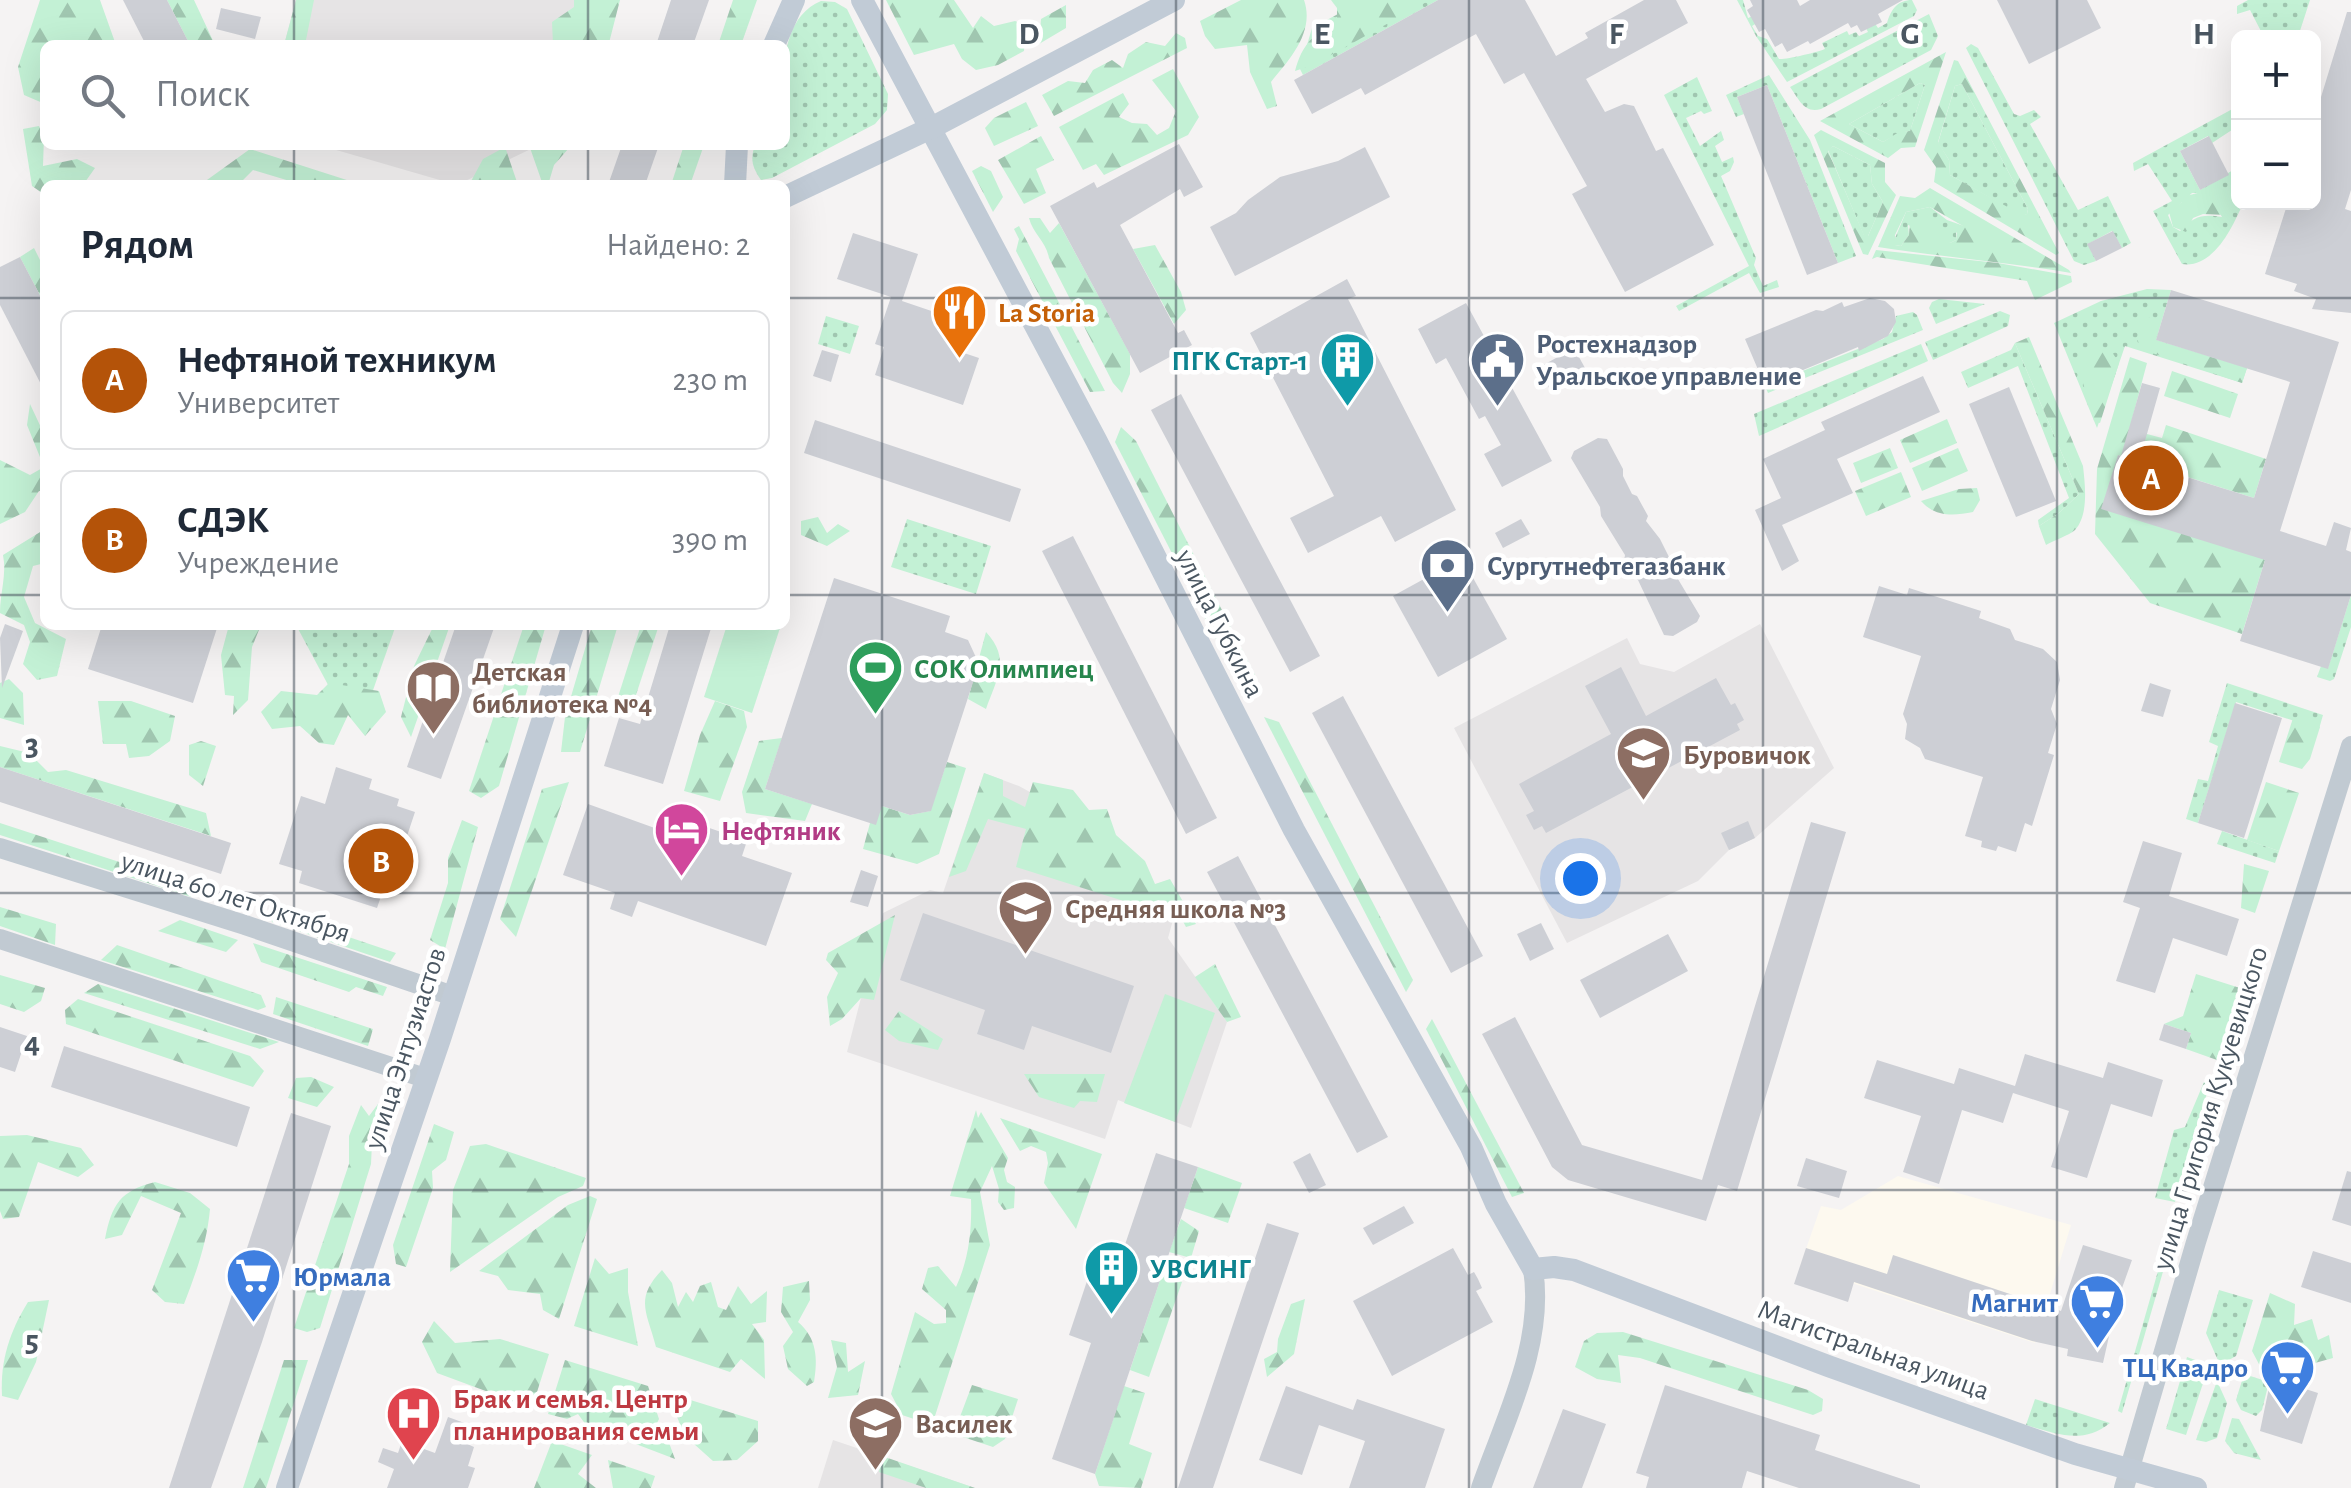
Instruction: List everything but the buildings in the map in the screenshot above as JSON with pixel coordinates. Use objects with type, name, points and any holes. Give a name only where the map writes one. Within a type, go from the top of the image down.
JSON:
[{"type":"main road","points":[[776,40],[794,0]]},
{"type":"main road","name":"улица Губкина","points":[[862,0],[933,128],[1294,830],[1471,1147],[1496,1204],[1533,1270]]},
{"type":"main road","points":[[790,195],[933,128],[1174,0]]},
{"type":"main road","points":[[735,180],[737,150]]},
{"type":"main road","name":"улица Энтузиастов","points":[[287,1488],[454,996],[570,630]]},
{"type":"main road","name":"Магистральная улица","points":[[1533,1270],[1574,1270],[2075,1454],[2128,1479],[2196,1488]]},
{"type":"street","name":"улица Григория Кукуевицкого","points":[[2128,1479],[2196,1242],[2351,746]]},
{"type":"street","name":"улица 60 лет Октября","points":[[0,848],[454,996]]},
{"type":"street","points":[[0,939],[426,1078]]},
{"type":"street","points":[[1480,1488],[1524,1363],[1537,1312],[1533,1270]]},
{"type":"shaded area","points":[[296,0],[590,0],[577,40],[285,40]]},
{"type":"shaded area","points":[[336,150],[529,150],[467,180],[440,180]]},
{"type":"shaded area","name":"Буровичок","points":[[1760,624],[1834,768],[1755,838],[1729,850],[1698,881],[1567,943],[1454,728],[1627,638],[1640,664],[1674,672]]},
{"type":"shaded area","name":"Средняя школа №3","points":[[984,773],[1019,786],[1099,830],[1149,909],[1173,920],[1168,938],[1227,1022],[1191,1128],[1118,1100],[1105,1139],[847,1052],[883,913],[930,890],[943,893]]},
{"type":"shaded area","points":[[1898,1176],[2071,1225],[2035,1343],[1800,1266],[1821,1206],[1841,1210]]},
{"type":"shaded area","name":"Василек","points":[[833,1440],[975,1488],[818,1488]]},
{"type":"green space","points":[[40,0],[100,0],[114,40],[40,40],[40,102],[24,95],[18,67]]},
{"type":"green space","points":[[167,0],[194,0],[213,40],[187,40]]},
{"type":"green space","points":[[296,0],[314,0],[306,40],[285,40]]},
{"type":"green space","points":[[574,0],[620,0],[610,40],[553,40],[552,22],[574,7]]},
{"type":"green space","points":[[733,0],[757,0],[743,40],[720,40]]},
{"type":"green space","points":[[886,0],[954,0],[973,28],[981,16],[994,26],[1015,21],[1026,26],[1024,51],[998,65],[976,70],[962,59],[954,44],[914,55]]},
{"type":"green space","points":[[1241,0],[1304,0],[1307,12],[1303,34],[1293,54],[1271,82],[1277,106],[1267,109],[1250,72],[1247,45],[1215,49],[1200,21]]},
{"type":"green space","points":[[1331,0],[1430,0],[1313,65],[1295,71],[1310,40],[1337,19],[1337,8]]},
{"type":"green space","points":[[1364,0],[1438,0],[1303,75],[1300,69],[1312,28]]},
{"type":"green space","points":[[1737,0],[1743,0],[1748,18],[1753,16],[1757,23],[1752,26],[1758,36],[1767,39],[1779,59],[1825,49],[1822,43],[1847,31],[1859,36],[1868,32],[1865,26],[1874,22],[1878,28],[1887,23],[1893,10],[1903,2],[1912,0],[1917,10],[1914,16],[1787,82],[1756,36]]},
{"type":"green space","points":[[2248,0],[2310,0],[2300,30],[2260,30],[2250,10],[2237,14],[2237,6]]},
{"type":"green space","points":[[821,1],[835,2],[847,9],[888,94],[887,110],[875,124],[772,178],[761,180],[753,163],[754,150],[790,150],[789,40],[805,11]]},
{"type":"green space","points":[[1066,5],[1066,28],[1039,44],[1041,19]]},
{"type":"green space","points":[[1929,14],[1938,36],[1931,50],[1821,109],[1806,107],[1790,87]]},
{"type":"green space","points":[[1176,33],[1185,38],[1187,48],[1054,116],[1042,95],[1068,81],[1085,83],[1093,70],[1112,60],[1123,68],[1128,54],[1146,42],[1165,46]]},
{"type":"green space","points":[[1971,44],[1978,48],[2014,114],[2020,116],[2034,110],[2041,117],[2030,124],[2078,210],[2108,196],[2131,243],[2122,248],[2112,231],[2088,244],[2096,261],[2084,265],[2074,261],[1966,48]]},
{"type":"green space","points":[[1946,52],[1915,147],[1901,148],[1888,158],[1820,121]],"holes":[[[1920,83],[1925,85],[1910,131],[1899,132],[1883,142],[1849,124]]]},
{"type":"green space","points":[[1954,60],[1958,61],[2059,253],[2056,255],[1934,182],[1936,167],[1924,150]],"holes":[[[1962,84],[2028,209],[2022,215],[1950,175],[1949,160],[1938,142],[1955,86]]]},
{"type":"green space","points":[[1173,69],[1199,117],[1188,135],[1104,175],[1096,164],[1083,170],[1059,127],[1123,93],[1129,104],[1119,117],[1147,124],[1157,135],[1169,128],[1176,111],[1152,80]]},
{"type":"green space","points":[[1769,75],[1810,140],[1856,256],[1838,263],[1767,85],[1737,97],[1744,114],[1736,117],[1726,95]]},
{"type":"green space","points":[[1697,77],[1712,111],[1686,118],[1700,146],[1721,131],[1724,140],[1715,146],[1722,162],[1733,157],[1734,162],[1730,171],[1721,176],[1756,258],[1754,265],[1763,286],[1777,280],[1779,287],[1760,293],[1749,273],[1679,311],[1676,306],[1749,266],[1664,95]]},
{"type":"green space","points":[[1920,83],[1925,85],[1910,131],[1883,142],[1849,124]]},
{"type":"green space","points":[[1962,84],[2028,209],[2027,214],[2022,216],[1950,175],[1949,160],[1938,143],[1955,86]]},
{"type":"green space","points":[[1026,102],[1038,126],[994,146],[985,128],[994,118]]},
{"type":"green space","points":[[2231,110],[2231,131],[2212,143],[2208,136],[2180,151],[2200,190],[2231,171],[2231,210],[2239,210],[2220,244],[2203,260],[2182,264],[2153,211],[2172,201],[2148,164],[2134,171],[2133,163]],"holes":[[[2192,193],[2208,193],[2222,217],[2199,217],[2180,231],[2173,227],[2168,215]]]},
{"type":"green space","points":[[39,126],[43,166],[77,159],[95,168],[87,180],[40,180],[40,192],[32,186],[23,129]]},
{"type":"green space","points":[[1821,130],[1885,163],[1885,182],[1896,195],[1868,255],[1863,254],[1814,135]],"holes":[[[1833,146],[1870,165],[1872,184],[1883,202],[1868,236],[1864,235],[1828,151]]]},
{"type":"green space","points":[[1041,136],[1054,160],[1036,169],[1046,193],[1024,204],[998,160]]},
{"type":"green space","points":[[1833,146],[1870,165],[1872,184],[1883,202],[1868,236],[1864,236],[1828,150]]},
{"type":"green space","points":[[253,150],[347,180],[286,180],[253,170],[243,180],[207,180]]},
{"type":"green space","points":[[506,150],[516,180],[472,180],[483,159]]},
{"type":"green space","points":[[531,150],[567,150],[554,165],[550,180],[541,180]]},
{"type":"green space","points":[[682,150],[702,150],[692,180],[673,180]]},
{"type":"green space","points":[[981,166],[991,171],[1003,197],[993,212],[972,171]]},
{"type":"green space","points":[[1930,188],[2071,273],[1878,247],[1900,196],[1915,198]],"holes":[[[1930,207],[1963,226],[1950,243],[1942,225],[1920,216],[1910,220],[1909,235],[1901,246],[1895,245],[1895,235],[1906,212]]]},
{"type":"green space","points":[[2213,189],[2229,201],[2227,215],[2203,214],[2193,218],[2186,232],[2173,227],[2169,212],[2182,202],[2182,197]]},
{"type":"green space","points":[[1930,207],[1947,220],[1964,226],[1956,233],[1956,240],[1950,243],[1908,225],[1909,235],[1901,246],[1895,245],[1906,212]]},
{"type":"green space","points":[[1029,218],[1040,218],[1050,233],[1059,223],[1130,354],[1130,374],[1122,393],[1113,383]]},
{"type":"green space","points":[[1019,226],[1105,391],[1090,392],[1016,251],[1019,239],[1014,229]]},
{"type":"green space","points":[[1155,245],[1181,292],[1186,310],[1174,324],[1133,249]]},
{"type":"green space","points":[[34,248],[40,260],[40,295],[20,257]]},
{"type":"green space","points":[[1876,250],[1998,263],[2071,276],[2072,282],[2035,300],[2027,281],[1872,259]]},
{"type":"green space","points":[[2147,289],[2171,290],[2156,340],[2247,368],[2242,383],[2125,346],[2097,428],[2054,323],[2101,301]]},
{"type":"green space","points":[[1939,299],[1985,304],[1936,324],[1929,308]]},
{"type":"green space","points":[[2000,311],[2010,315],[2008,326],[1933,360],[1925,342]]},
{"type":"green space","points":[[1913,312],[1923,330],[1768,393],[1765,386],[1883,339],[1892,332],[1896,316]]},
{"type":"green space","points":[[826,316],[859,326],[850,354],[818,344]]},
{"type":"green space","points":[[2145,316],[2157,321],[2156,340],[2247,368],[2242,383],[2140,349],[2137,340],[2143,339],[2145,332],[2134,330],[2133,322]]},
{"type":"green space","points":[[2029,337],[2083,466],[2085,481],[2079,524],[2046,545],[2039,526],[2079,494],[2015,343]]},
{"type":"green space","points":[[2015,343],[2079,494],[2039,526],[2038,520],[2069,498],[2018,366],[1968,388],[1961,372],[2011,350]]},
{"type":"green space","points":[[1921,344],[1928,361],[1759,436],[1754,414]]},
{"type":"green space","points":[[2101,347],[2112,352],[2119,363],[2100,423],[2094,421],[2079,369],[2082,354]]},
{"type":"green space","points":[[2130,357],[2147,363],[2126,442],[2147,434],[2162,438],[2166,425],[2266,459],[2254,498],[2118,455],[2265,560],[2242,634],[2150,603],[2095,534],[2097,469]]},
{"type":"green space","points":[[2172,371],[2238,394],[2230,418],[2164,396]]},
{"type":"green space","points":[[30,404],[40,425],[40,457],[27,425]]},
{"type":"green space","points":[[1947,419],[1957,443],[1910,463],[1900,440]]},
{"type":"green space","points":[[1121,427],[1136,441],[1257,679],[1255,693],[1243,692],[1115,442]]},
{"type":"green space","points":[[1890,448],[1898,468],[1861,483],[1853,463]]},
{"type":"green space","points":[[1958,448],[1968,471],[1922,491],[1912,468]]},
{"type":"green space","points":[[0,460],[30,475],[40,469],[40,491],[25,512],[0,524]]},
{"type":"green space","points":[[1901,472],[1911,497],[1866,516],[1855,491]]},
{"type":"green space","points":[[1977,488],[1980,500],[1973,512],[1945,514],[1921,501],[1959,489]]},
{"type":"green space","points":[[818,517],[827,533],[838,524],[850,531],[827,546],[801,535],[801,521]]},
{"type":"green space","points":[[907,519],[991,546],[976,594],[891,567]]},
{"type":"green space","points":[[40,532],[40,564],[33,566],[24,597],[40,630],[66,639],[57,676],[37,680],[23,664],[30,642],[24,625],[0,613],[3,555]]},
{"type":"green space","points":[[2351,595],[2351,627],[2334,679],[2317,677],[2321,666],[2328,668]]},
{"type":"green space","points":[[228,630],[259,630],[252,647],[248,700],[233,715],[234,696],[225,695],[221,655]]},
{"type":"green space","points":[[299,630],[394,630],[366,710],[334,696]]},
{"type":"green space","points":[[432,630],[448,630],[411,737],[401,717],[414,666]]},
{"type":"green space","points":[[522,630],[545,630],[499,786],[481,798],[469,791]]},
{"type":"green space","points":[[591,630],[617,630],[580,752],[561,752],[565,717]]},
{"type":"green space","points":[[639,630],[657,630],[632,707],[617,700]]},
{"type":"green space","points":[[725,630],[779,630],[752,713],[704,697]]},
{"type":"green space","points":[[986,632],[998,651],[1000,669],[986,709],[968,699]]},
{"type":"green space","points":[[9,679],[23,693],[24,725],[0,718],[0,683]]},
{"type":"green space","points":[[329,683],[379,691],[386,712],[365,736],[348,715],[334,745],[319,743],[300,726],[272,729],[261,712],[281,691],[317,695]]},
{"type":"green space","points":[[2227,683],[2323,715],[2319,729],[2236,702],[2198,823],[2186,819],[2198,779],[2208,781],[2218,746],[2209,742]]},
{"type":"green space","points":[[98,701],[131,701],[175,716],[170,741],[149,756],[129,758],[126,744],[103,744]]},
{"type":"green space","points":[[715,701],[744,711],[747,727],[720,801],[684,791],[700,735]]},
{"type":"green space","points":[[2311,716],[2320,727],[2310,759],[2302,769],[2279,762],[2293,718]]},
{"type":"green space","points":[[1264,717],[1279,722],[1413,980],[1406,992]]},
{"type":"green space","points":[[782,738],[765,789],[812,804],[805,821],[746,813],[742,792],[759,741]]},
{"type":"green space","points":[[201,741],[216,746],[203,786],[189,775],[189,745]]},
{"type":"green space","points":[[0,746],[29,753],[48,772],[66,770],[206,813],[211,836],[0,767]]},
{"type":"green space","points":[[947,762],[966,768],[939,854],[917,864],[863,849],[870,823],[882,806],[910,815],[930,811]]},
{"type":"green space","points":[[984,773],[1003,780],[1003,796],[1025,807],[1033,782],[1073,790],[1089,810],[1107,809],[1116,835],[1145,861],[1155,884],[1170,879],[1196,924],[1186,927],[1176,908],[1158,900],[1149,909],[1016,867],[1026,829],[988,819],[966,871],[949,877]]},
{"type":"green space","points":[[569,782],[516,937],[500,919],[542,789]]},
{"type":"green space","points":[[2266,782],[2299,793],[2279,851],[2247,840]]},
{"type":"green space","points":[[462,820],[478,827],[445,949],[430,940],[448,883],[448,858]]},
{"type":"green space","points":[[0,823],[202,889],[191,897],[0,835]]},
{"type":"green space","points":[[2222,831],[2279,851],[2275,863],[2217,844]]},
{"type":"green space","points":[[2244,864],[2269,871],[2255,913],[2241,908]]},
{"type":"green space","points":[[0,907],[56,924],[55,945],[0,926]]},
{"type":"green space","points":[[269,910],[396,953],[390,962],[272,922]]},
{"type":"green space","points":[[895,915],[874,1000],[861,998],[830,1026],[827,997],[838,973],[826,960],[828,953]]},
{"type":"green space","points":[[180,920],[238,940],[226,952],[158,931]]},
{"type":"green space","points":[[253,943],[387,987],[383,996],[356,987],[349,992],[261,962]]},
{"type":"green space","points":[[117,945],[261,995],[266,1007],[258,1010],[101,960]]},
{"type":"green space","points":[[1215,964],[1241,1017],[1227,1022],[1195,977]]},
{"type":"green space","points":[[2196,974],[2240,988],[2217,1060],[2186,1049],[2191,1033],[2164,1024],[2183,1016]]},
{"type":"green space","points":[[0,975],[45,988],[41,1001],[24,1012],[0,1004]]},
{"type":"green space","points":[[98,984],[279,1042],[260,1049],[84,993]]},
{"type":"green space","points":[[1165,994],[1215,1013],[1175,1122],[1124,1103]]},
{"type":"green space","points":[[276,997],[373,1029],[368,1046],[273,1014]]},
{"type":"green space","points":[[78,999],[250,1056],[264,1071],[253,1087],[66,1024],[65,1010]]},
{"type":"green space","points":[[899,1011],[943,1039],[938,1050],[899,1041],[885,1030]]},
{"type":"green space","points":[[1432,1019],[1524,1193],[1512,1197],[1426,1029]]},
{"type":"green space","points":[[1024,1074],[1105,1074],[1097,1102],[1080,1101],[1074,1108],[1039,1097]]},
{"type":"green space","points":[[311,1077],[334,1087],[317,1107],[288,1098],[296,1078]]},
{"type":"green space","points":[[2204,1082],[2210,1083],[2175,1202],[2155,1198],[2174,1130],[2185,1127]]},
{"type":"green space","points":[[378,1104],[389,1121],[372,1143],[371,1164],[320,1328],[307,1332],[294,1328],[349,1164],[349,1136],[361,1105],[369,1116]]},
{"type":"green space","points":[[976,1110],[978,1118],[981,1112],[1008,1158],[1004,1170],[1007,1182],[1015,1187],[1014,1208],[1004,1210],[998,1202],[999,1189],[992,1166],[980,1192],[990,1245],[935,1416],[926,1423],[902,1415],[891,1394],[915,1312],[934,1324],[946,1323],[946,1310],[922,1289],[928,1268],[938,1266],[956,1287],[964,1266],[971,1199],[950,1196]]},
{"type":"green space","points":[[1000,1118],[1102,1154],[1076,1229],[1044,1183],[1046,1152],[1031,1146],[1020,1151]]},
{"type":"green space","points":[[434,1124],[454,1132],[446,1160],[432,1171],[433,1188],[406,1267],[396,1264],[393,1245]]},
{"type":"green space","points":[[27,1135],[81,1148],[94,1165],[78,1177],[38,1162],[19,1217],[3,1219],[0,1136]]},
{"type":"green space","points":[[486,1144],[586,1178],[583,1186],[558,1197],[450,1272],[453,1190],[470,1146]]},
{"type":"green space","points":[[1198,1167],[1242,1183],[1228,1223],[1184,1208]]},
{"type":"green space","points":[[155,1182],[190,1193],[210,1209],[204,1246],[184,1304],[165,1302],[152,1290],[181,1213],[141,1196],[122,1235],[105,1239],[120,1201],[133,1190]]},
{"type":"green space","points":[[590,1196],[597,1199],[559,1319],[543,1310],[540,1294],[508,1290],[498,1276],[479,1271],[568,1205]]},
{"type":"green space","points":[[1181,1219],[1199,1231],[1191,1258],[1169,1252]]},
{"type":"green space","points":[[2166,1243],[2171,1244],[2122,1413],[2118,1411]]},
{"type":"green space","points":[[595,1258],[609,1274],[628,1268],[628,1292],[638,1346],[574,1326]]},
{"type":"green space","points":[[662,1270],[672,1283],[678,1307],[686,1292],[693,1302],[700,1286],[711,1282],[718,1307],[726,1310],[738,1286],[751,1304],[767,1291],[766,1322],[752,1324],[764,1340],[765,1379],[741,1359],[730,1372],[656,1347],[645,1298]]},
{"type":"green space","points":[[1162,1274],[1182,1282],[1149,1377],[1130,1370]]},
{"type":"green space","points":[[809,1281],[810,1300],[798,1322],[815,1349],[814,1382],[807,1386],[788,1369],[783,1346],[793,1332],[781,1312],[783,1287]]},
{"type":"green space","points":[[2219,1290],[2253,1300],[2236,1356],[2220,1365],[2206,1333]]},
{"type":"green space","points":[[2270,1293],[2295,1304],[2294,1325],[2312,1319],[2318,1340],[2329,1335],[2333,1358],[2315,1363],[2298,1358],[2294,1376],[2260,1366],[2252,1351]]},
{"type":"green space","points":[[1305,1299],[1294,1354],[1267,1377],[1264,1359],[1277,1352],[1291,1304]]},
{"type":"green space","points":[[49,1300],[36,1362],[18,1400],[2,1396],[5,1358],[16,1324],[28,1302]]},
{"type":"green space","points":[[434,1321],[455,1343],[500,1339],[549,1354],[532,1408],[437,1373],[422,1342]]},
{"type":"green space","points":[[1623,1332],[1808,1390],[1823,1399],[1822,1411],[1813,1415],[1640,1358],[1618,1355],[1621,1383],[1597,1379],[1575,1367],[1584,1341],[1597,1333]]},
{"type":"green space","points":[[831,1340],[846,1343],[848,1372],[865,1361],[858,1395],[828,1398],[837,1367]]},
{"type":"green space","points":[[2187,1357],[2209,1365],[2186,1435],[2166,1429]]},
{"type":"green space","points":[[284,1360],[308,1360],[266,1488],[243,1488]]},
{"type":"green space","points":[[565,1360],[648,1386],[659,1419],[653,1431],[668,1440],[675,1459],[586,1425],[578,1414],[567,1419],[548,1414]]},
{"type":"green space","points":[[2244,1374],[2269,1382],[2262,1410],[2256,1416],[2241,1410],[2236,1400]]},
{"type":"green space","points":[[2217,1381],[2227,1403],[2217,1438],[2196,1440]]},
{"type":"green space","points":[[972,1385],[1018,1399],[1005,1439],[993,1447],[963,1437],[958,1422]]},
{"type":"green space","points":[[1124,1386],[1145,1393],[1129,1444],[1152,1453],[1141,1488],[1099,1486],[1095,1474]]},
{"type":"green space","points":[[668,1393],[758,1421],[758,1441],[737,1460],[713,1461],[684,1435]]},
{"type":"green space","points":[[2035,1399],[2110,1423],[2079,1436],[2026,1425]]},
{"type":"green space","points":[[2232,1418],[2239,1419],[2261,1460],[2234,1453],[2225,1441]]},
{"type":"green space","points":[[552,1441],[592,1455],[578,1474],[596,1488],[534,1488]]},
{"type":"green space","points":[[882,1456],[975,1488],[926,1488],[879,1472]]},
{"type":"green space","points":[[608,1460],[655,1476],[651,1488],[613,1488]]},
{"type":"place","name":"La Storia","points":[[959,361]]},
{"type":"place","name":"Ростехнадзор Уральское управление","points":[[1497,408]]},
{"type":"place","name":"ПГК Старт-1","points":[[1347,409]]},
{"type":"place","name":"Нефтяной техникум","points":[[2151,478]]},
{"type":"place","name":"Сургутнефтегазбанк","points":[[1448,614]]},
{"type":"place","name":"СОК Олимпиец","points":[[875,717]]},
{"type":"place","name":"Детская библиотека №4","points":[[433,736]]},
{"type":"place","name":"Буровичок","points":[[1644,803]]},
{"type":"place","name":"СДЭК","points":[[381,861]]},
{"type":"place","name":"Нефтяник","points":[[682,879]]},
{"type":"place","name":"Средняя школа №3","points":[[1026,957]]},
{"type":"place","name":"УВСИНГ","points":[[1111,1317]]},
{"type":"place","name":"Юрмала","points":[[254,1325]]},
{"type":"place","name":"Магнит","points":[[2097,1351]]},
{"type":"place","name":"ТЦ Квадро","points":[[2287,1416]]},
{"type":"place","name":"Брак и семья. Центр планирования семьи","points":[[414,1463]]},
{"type":"place","name":"Василек","points":[[876,1472]]}]
